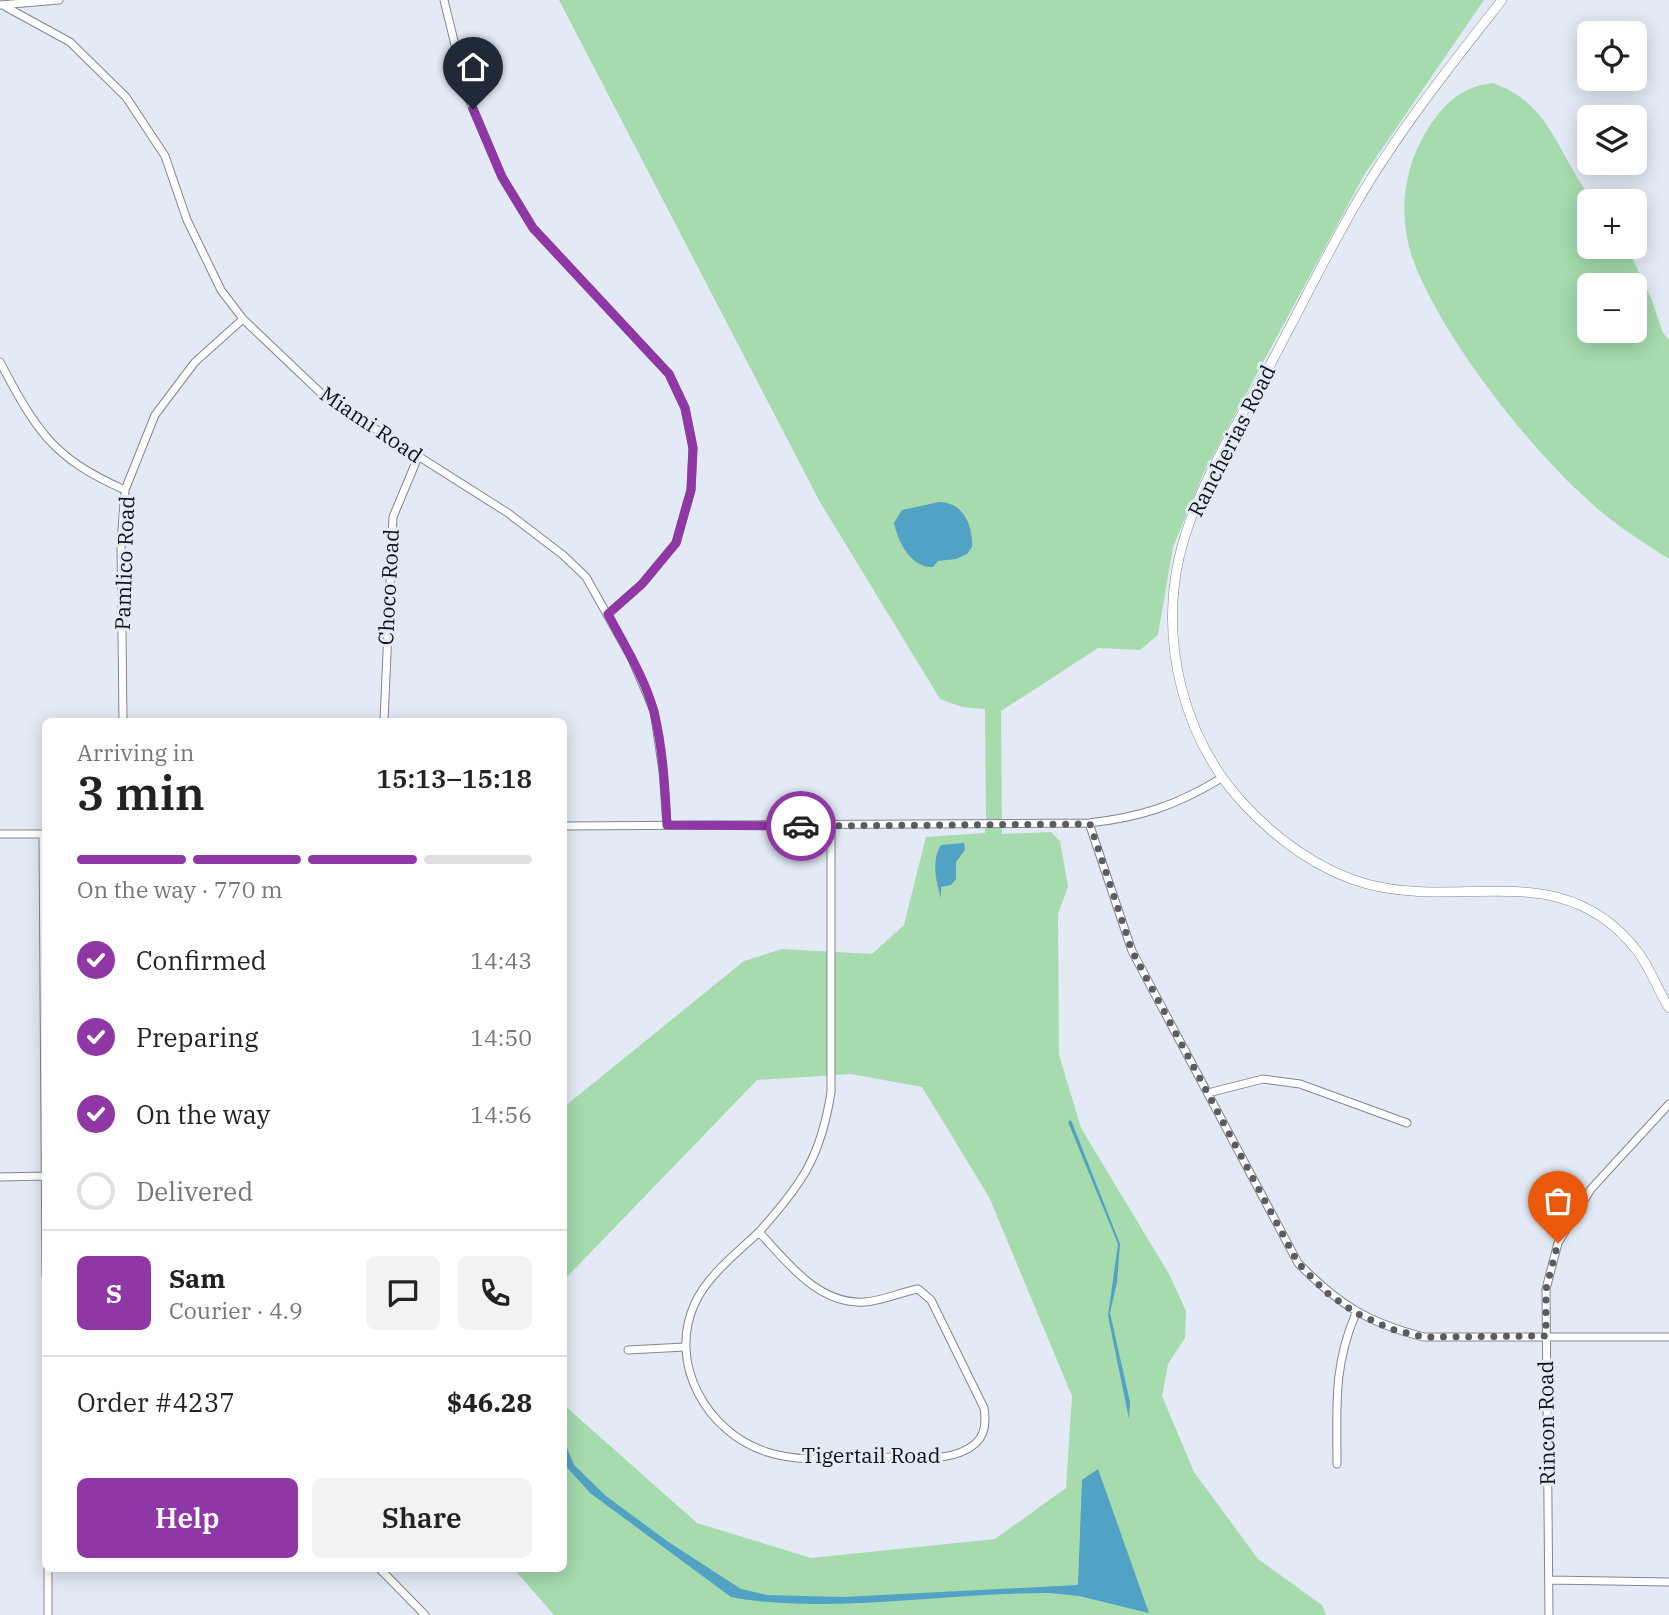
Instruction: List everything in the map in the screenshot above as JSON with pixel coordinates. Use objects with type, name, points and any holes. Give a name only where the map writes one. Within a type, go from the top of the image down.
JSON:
[{"type":"street","points":[[3,6],[59,0]]},
{"type":"street","points":[[444,0],[467,94],[502,177],[533,228],[669,374],[685,408],[693,448],[691,490],[676,543],[642,584],[608,614]]},
{"type":"street","name":"Rancherias Road","points":[[1502,0],[1416,109],[1357,202],[1212,471],[1187,532],[1175,582],[1173,627],[1176,666],[1187,708],[1220,779],[1257,819],[1296,850],[1331,870],[1367,884],[1434,893],[1526,890],[1559,896],[1601,916],[1638,952],[1669,1008]]},
{"type":"street","name":"Miami Road","points":[[3,6],[70,42],[126,97],[165,156],[187,220],[221,290],[243,319],[325,397],[508,513],[564,555],[586,577],[631,657],[654,711],[663,771],[667,825]]},
{"type":"street","name":"Pamlico Road","points":[[123,718],[121,543],[125,490],[155,415],[195,362],[243,319]]},
{"type":"street","points":[[0,362],[30,419],[61,453],[97,478],[125,490]]},
{"type":"street","name":"Choco Road","points":[[384,718],[393,517],[418,457]]},
{"type":"street","points":[[567,826],[1090,824],[1135,818],[1183,801],[1220,779]]},
{"type":"street","points":[[1090,824],[1132,951],[1298,1263],[1326,1292],[1356,1313],[1391,1329],[1424,1337],[1669,1337]]},
{"type":"street","name":"Tigertail Road","points":[[759,1232],[808,1284],[837,1298],[865,1302],[918,1289],[931,1300],[984,1408],[986,1425],[978,1442],[948,1457],[798,1458],[768,1452],[743,1441],[719,1424],[702,1403],[691,1378],[685,1347],[694,1304],[712,1278],[795,1192],[824,1134],[831,1092],[831,826]]},
{"type":"street","points":[[0,834],[42,834]]},
{"type":"street","points":[[1208,1093],[1262,1079],[1300,1084],[1407,1123]]},
{"type":"street","name":"Rincon Road","points":[[1549,1615],[1546,1289],[1558,1243],[1591,1189],[1669,1104]]},
{"type":"street","points":[[0,1177],[42,1176]]},
{"type":"street","points":[[1337,1464],[1337,1385],[1342,1346],[1356,1313]]},
{"type":"street","points":[[628,1350],[685,1347]]},
{"type":"street","points":[[48,1572],[48,1615]]},
{"type":"street","points":[[383,1572],[425,1615]]},
{"type":"street","points":[[1549,1580],[1669,1582]]},
{"type":"green space","points":[[559,0],[1484,0],[1364,175],[1204,472],[1173,547],[1158,635],[1140,650],[1098,648],[1001,711],[1002,834],[1051,832],[1060,841],[1068,887],[1058,914],[1059,1055],[1081,1128],[1169,1274],[1186,1311],[1185,1338],[1168,1364],[1162,1396],[1194,1472],[1258,1559],[1322,1605],[1326,1615],[554,1615],[516,1572],[567,1572],[567,1408],[697,1523],[811,1558],[995,1539],[1066,1488],[1072,1396],[989,1197],[922,1087],[851,1074],[757,1080],[567,1277],[567,1105],[744,961],[782,949],[872,954],[904,925],[926,837],[985,833],[985,709],[962,707],[940,699],[820,502]]},
{"type":"green space","points":[[1493,83],[1513,93],[1542,118],[1586,189],[1577,189],[1577,259],[1633,259],[1639,273],[1577,273],[1577,343],[1647,343],[1647,290],[1663,333],[1669,340],[1669,559],[1597,508],[1539,450],[1463,353],[1425,287],[1412,257],[1404,212],[1411,167],[1422,139],[1442,109],[1469,89]]},
{"type":"water","points":[[939,502],[954,506],[965,516],[971,531],[972,547],[967,554],[956,559],[938,561],[933,567],[925,566],[912,559],[899,538],[894,523],[902,510]]},
{"type":"water","points":[[964,843],[965,850],[956,862],[956,879],[951,885],[941,887],[941,898],[935,871],[938,851],[941,845]]},
{"type":"water","points":[[1071,1120],[1120,1244],[1117,1282],[1110,1313],[1130,1402],[1129,1419],[1108,1316],[1118,1244],[1068,1122]]},
{"type":"water","points":[[567,1448],[574,1465],[606,1496],[667,1541],[741,1589],[767,1595],[843,1597],[1078,1585],[1082,1480],[1098,1469],[1149,1613],[1079,1596],[1049,1593],[806,1604],[731,1597],[590,1493],[567,1467]]},
{"type":"way so far","points":[[801,826],[1090,824],[1132,951],[1251,1178],[1298,1263],[1326,1292],[1356,1313],[1391,1329],[1424,1337],[1546,1336],[1546,1289],[1558,1243]]},
{"type":"route","points":[[473,109],[502,177],[533,228],[669,374],[685,408],[693,448],[691,490],[676,543],[642,584],[608,614],[631,657],[654,711],[663,771],[667,825],[801,826]]}]
